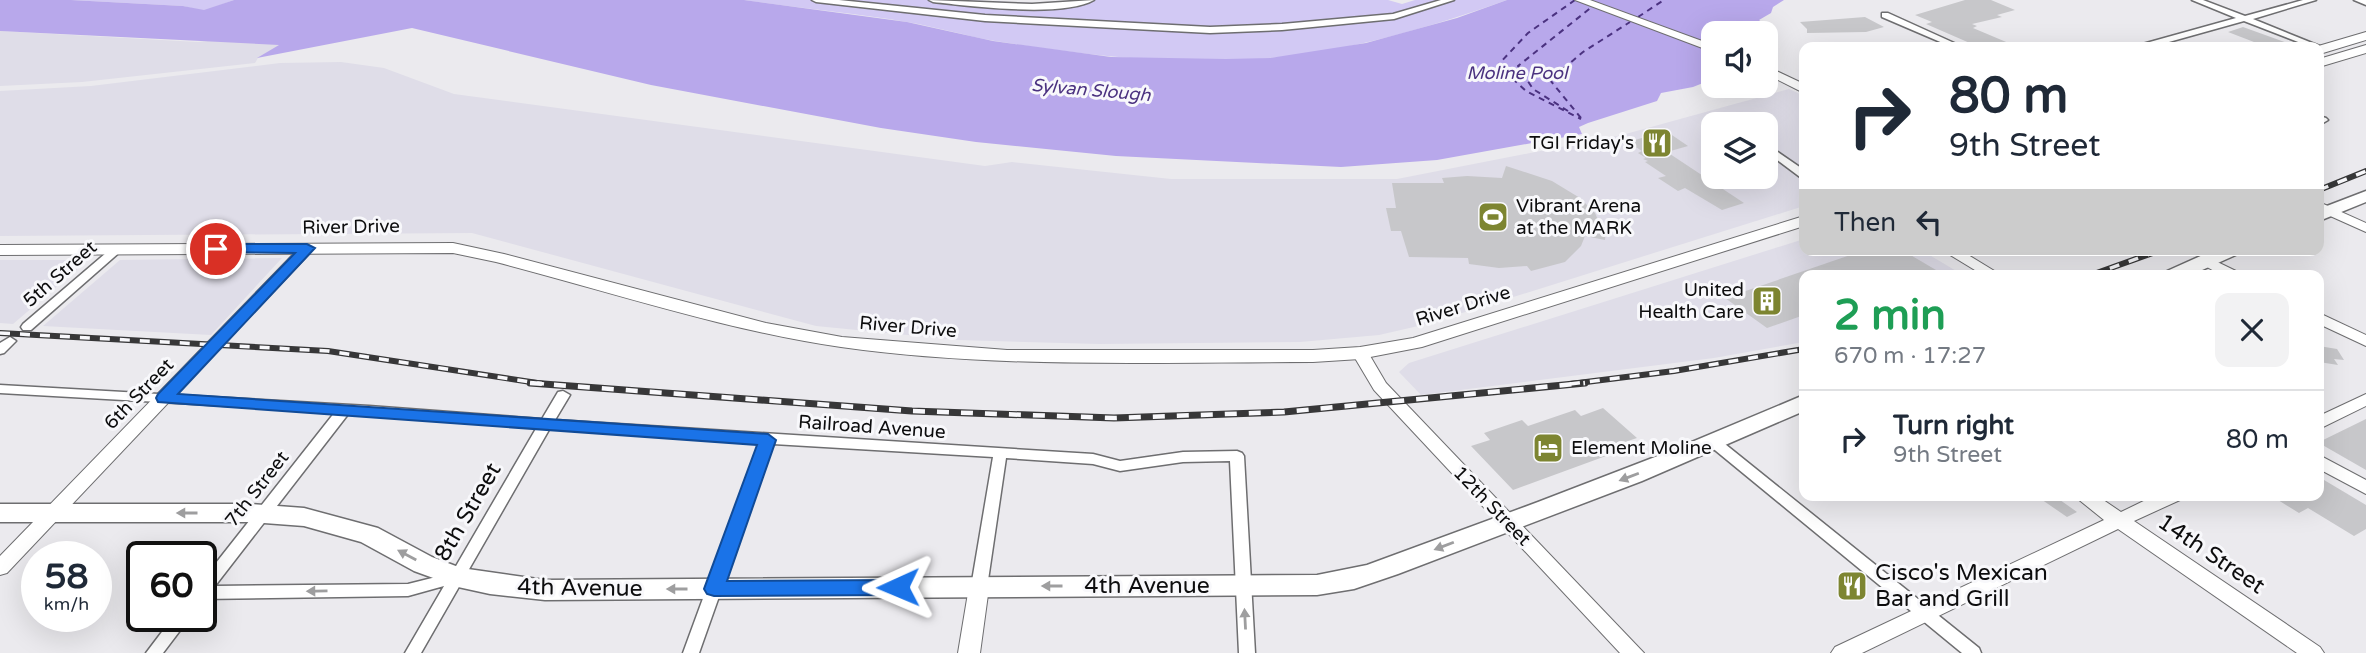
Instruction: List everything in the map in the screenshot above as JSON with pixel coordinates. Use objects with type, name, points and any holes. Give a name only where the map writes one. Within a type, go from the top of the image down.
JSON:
[{"type":"main road","points":[[2324,48],[2366,36]]},
{"type":"main road","points":[[2324,62],[2366,49]]},
{"type":"main road","points":[[2324,50],[2366,64]]},
{"type":"main road","points":[[2324,210],[2366,196]]},
{"type":"main road","name":"River Drive","points":[[0,250],[428,247],[477,252],[783,333],[868,345],[1054,356],[1313,356],[1360,353],[1427,340],[1799,224]]},
{"type":"main road","points":[[2185,270],[2217,256]]},
{"type":"main road","name":"4th Avenue","points":[[0,513],[265,513],[303,517],[349,528],[423,564],[457,577],[490,584],[545,590],[1317,584],[1346,581],[1508,523],[1715,443],[1799,404]]},
{"type":"street","points":[[816,0],[927,13],[1184,30],[1255,29],[1394,16],[1450,0]]},
{"type":"street","points":[[933,0],[1008,5],[1070,4],[1090,0]]},
{"type":"street","points":[[1580,0],[1701,45]]},
{"type":"street","points":[[2196,0],[2303,42]]},
{"type":"street","points":[[2160,42],[2312,0]]},
{"type":"street","points":[[2358,0],[2366,3]]},
{"type":"street","points":[[1051,22],[1070,4]]},
{"type":"street","points":[[1885,15],[1947,42]]},
{"type":"street","points":[[1778,71],[1799,76]]},
{"type":"street","points":[[1778,75],[1799,86]]},
{"type":"street","points":[[1799,164],[1772,151],[1799,171]]},
{"type":"street","points":[[2324,212],[2366,228]]},
{"type":"street","name":"6th Street","points":[[0,568],[307,248]]},
{"type":"street","name":"5th Street","points":[[27,327],[117,249]]},
{"type":"street","points":[[1960,256],[1985,270]]},
{"type":"street","points":[[2205,261],[2223,270]]},
{"type":"street","points":[[2324,320],[2366,341]]},
{"type":"street","name":"12th Street","points":[[1360,353],[1380,387],[1633,653]]},
{"type":"street","name":"Railroad Avenue","points":[[0,389],[1093,459],[1120,466],[1183,457],[1237,456]]},
{"type":"street","name":"8th Street","points":[[413,653],[563,395]]},
{"type":"street","points":[[2324,420],[2366,399]]},
{"type":"street","name":"7th Street","points":[[217,573],[345,409]]},
{"type":"street","points":[[691,653],[768,440]]},
{"type":"street","points":[[1715,443],[1973,653]]},
{"type":"street","points":[[969,653],[1000,455]]},
{"type":"street","points":[[1237,456],[1247,653]]},
{"type":"street","points":[[2324,464],[2366,488]]},
{"type":"street","name":"14th Street","points":[[2091,501],[2313,653]]},
{"type":"street","points":[[1842,653],[2161,501]]},
{"type":"street","name":"4th Avenue","points":[[217,592],[408,590],[457,577]]},
{"type":"street","points":[[154,653],[170,632]]},
{"type":"shaded area","points":[[71,0],[234,0],[204,11],[183,6]]},
{"type":"shaded area","points":[[744,0],[965,0],[1075,5],[1092,0],[1388,0],[1402,4],[1415,0],[1507,0],[1420,28],[1331,50],[1270,58],[1202,61],[1063,51],[995,41],[907,22]]},
{"type":"shaded area","points":[[276,18],[280,45],[258,58],[255,63],[82,82],[0,86],[0,31],[198,42]]},
{"type":"shaded area","points":[[341,62],[384,68],[454,94],[985,166],[1012,162],[1171,179],[1397,179],[1622,135],[1701,113],[1701,189],[1778,189],[1778,112],[1706,112],[1756,98],[1778,98],[1778,92],[1789,89],[1799,94],[1799,208],[1427,324],[1379,335],[1300,342],[1099,344],[959,340],[816,326],[472,233],[0,236],[0,91],[91,86],[280,63]]},
{"type":"shaded area","points":[[1799,241],[1799,256],[1931,256],[1955,270],[1799,270],[1799,343],[1714,358],[1421,395],[1399,372],[1409,363]]},
{"type":"shaded area","points":[[282,258],[211,335],[43,326],[120,260]]},
{"type":"shaded area","points":[[0,260],[88,260],[13,324],[0,323]]},
{"type":"water","name":"Moline Pool","points":[[0,0],[71,0],[183,6],[204,10],[234,0],[744,0],[907,22],[993,41],[1111,57],[1226,59],[1270,58],[1366,43],[1457,18],[1507,0],[1784,0],[1760,21],[1701,21],[1701,84],[1661,93],[1657,101],[1588,123],[1579,127],[1582,134],[1437,160],[1341,167],[1116,156],[976,142],[881,128],[651,85],[412,28],[257,58],[279,45],[0,31]]},
{"type":"building","points":[[1965,0],[1991,0],[2015,10],[1997,15],[2002,17],[1972,24],[1977,26],[1973,28],[2006,42],[1967,42],[1926,24],[1932,22],[1915,15]]},
{"type":"building","points":[[1865,17],[1884,27],[1866,32],[1807,33],[1807,29],[1800,22]]},
{"type":"building","points":[[2243,27],[2285,42],[2254,42],[2228,32]]},
{"type":"building","points":[[1666,131],[1688,146],[1667,152],[1701,175],[1701,189],[1723,189],[1744,203],[1722,210],[1685,188],[1678,191],[1658,178],[1666,176],[1645,162],[1648,161],[1643,159],[1646,158],[1638,153],[1642,151],[1628,142]]},
{"type":"building","name":"Vibrant Arena at the MARK","points":[[1506,166],[1552,181],[1580,198],[1595,213],[1602,229],[1606,229],[1605,240],[1585,236],[1581,246],[1565,262],[1531,271],[1527,266],[1499,268],[1469,264],[1468,258],[1409,257],[1401,231],[1391,231],[1386,208],[1396,208],[1392,183],[1444,183],[1442,178],[1467,176],[1502,178]]},
{"type":"building","name":"United Health Care","points":[[1848,256],[1912,256],[1936,270],[1807,270]]},
{"type":"building","name":"United Health Care","points":[[1799,273],[1799,317],[1767,328],[1725,298]]},
{"type":"building","points":[[2324,347],[2337,349],[2344,360],[2334,359],[2338,365],[2324,363]]},
{"type":"building","name":"Element Moline","points":[[1603,408],[1637,438],[1619,444],[1625,449],[1513,490],[1471,446],[1490,440],[1484,433],[1522,420],[1528,426],[1575,410],[1581,416]]},
{"type":"building","points":[[2366,419],[2366,470],[2324,446],[2324,440]]},
{"type":"building","points":[[2324,480],[2366,505],[2366,529],[2354,536],[2308,508],[2299,513],[2280,501],[2324,501]]},
{"type":"building","points":[[2044,501],[2061,501],[2077,512],[2067,517]]},
{"type":"ferry route","points":[[1575,0],[1528,33],[1498,65],[1526,91],[1581,119]]},
{"type":"ferry route","points":[[1638,17],[1664,0]]},
{"type":"ferry route","points":[[1568,111],[1533,89],[1518,66],[1593,6]]},
{"type":"ferry route","points":[[1581,118],[1550,80],[1583,52],[1630,22]]},
{"type":"railway","points":[[2324,188],[2366,171]]},
{"type":"railway","points":[[2105,270],[2144,256]]},
{"type":"railway","points":[[0,333],[328,351],[544,384]]},
{"type":"railway","points":[[1570,384],[1674,371],[1799,350]]},
{"type":"railway","points":[[530,383],[912,411],[1114,418],[1284,412],[1585,383]]},
{"type":"place","name":"TGI Friday's","points":[[1657,143]]},
{"type":"place","name":"Vibrant Arena at the MARK","points":[[1493,217]]},
{"type":"place","name":"United Health Care","points":[[1767,301]]},
{"type":"place","name":"Element Moline","points":[[1548,448]]},
{"type":"place","name":"Cisco's Mexican Bar and Grill","points":[[1852,586]]},
{"type":"route","points":[[216,249],[307,248],[164,398],[369,410],[768,440],[714,589],[898,587]]},
{"type":"water label","name":"Sylvan Slough","points":[[1091,90]]}]
